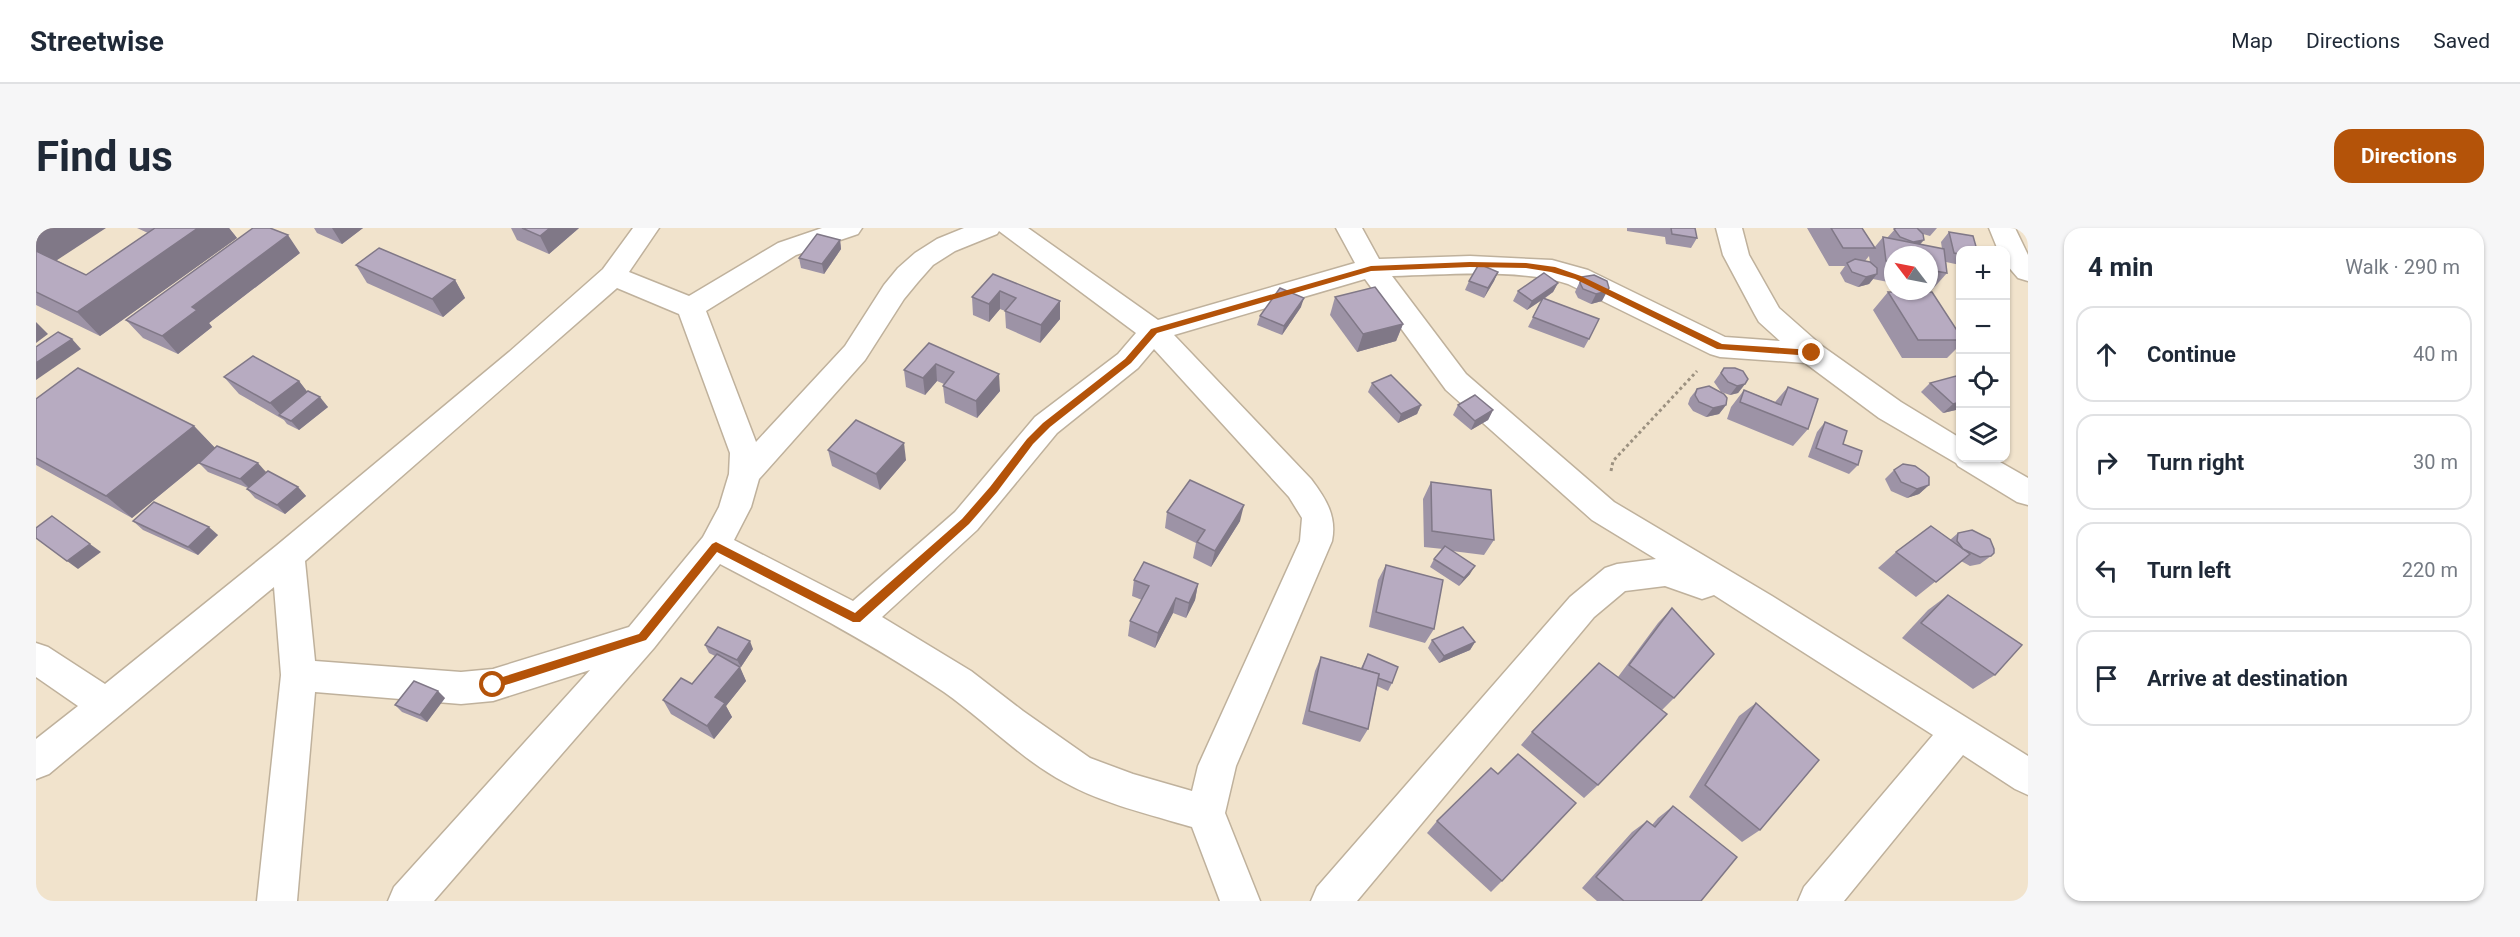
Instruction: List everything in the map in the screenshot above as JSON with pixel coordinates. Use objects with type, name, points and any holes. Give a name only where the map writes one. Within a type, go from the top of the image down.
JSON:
[{"type":"street","points":[[36,762],[443,426],[613,276],[646,228]]},
{"type":"street","points":[[691,308],[787,249],[849,228]]},
{"type":"street","points":[[745,474],[855,353],[894,292],[908,275],[924,259],[946,245],[988,228]]},
{"type":"street","points":[[1010,228],[1154,331],[1300,488],[1314,506],[1320,524],[1316,541],[1217,766],[1206,813],[1240,901]]},
{"type":"street","points":[[1349,228],[1371,268],[1456,382],[1603,511],[1760,606],[2028,777]]},
{"type":"street","points":[[1729,228],[1736,255],[1769,315],[1812,353],[1890,410],[1956,450]]},
{"type":"street","points":[[2002,228],[2013,255],[2028,272]]},
{"type":"street","points":[[856,619],[966,521],[1046,425],[1128,361],[1154,331],[1371,268],[1470,265],[1552,269],[1578,278],[1720,347],[1812,353]]},
{"type":"street","points":[[408,901],[642,637],[716,546],[735,507],[745,474],[745,453],[691,308],[613,276]]},
{"type":"street","points":[[1976,462],[2028,493]]},
{"type":"street","points":[[716,546],[856,619],[958,682],[1010,723],[1077,770],[1132,792],[1206,813]]},
{"type":"street","points":[[277,901],[299,675],[288,556]]},
{"type":"street","points":[[1330,901],[1582,608],[1617,578],[1665,572],[1760,606]]},
{"type":"street","points":[[299,675],[461,688],[493,685],[642,637]]},
{"type":"street","points":[[36,658],[107,705]]},
{"type":"street","points":[[1818,901],[1959,732]]},
{"type":"path","points":[[1603,511],[1613,462],[1720,347]]},
{"type":"building","points":[[36,228],[46,228],[36,234]]},
{"type":"building","points":[[155,228],[198,228],[77,312],[36,292],[36,251],[86,275]]},
{"type":"building","points":[[253,228],[270,228],[288,235],[192,307],[197,310],[162,336],[126,320]]},
{"type":"building","points":[[522,228],[550,228],[540,236]]},
{"type":"building","points":[[1671,228],[1695,228],[1697,238],[1672,234]]},
{"type":"building","points":[[1831,228],[1862,228],[1875,248],[1843,248]]},
{"type":"building","points":[[1917,228],[1923,234],[1924,240],[1913,242],[1900,237],[1894,229]]},
{"type":"building","points":[[1949,232],[1973,236],[1976,246],[1956,246],[1956,253]]},
{"type":"building","points":[[817,234],[840,240],[822,264],[799,258]]},
{"type":"building","points":[[1883,237],[1929,246],[1884,246]]},
{"type":"building","points":[[379,248],[455,280],[432,299],[356,265]]},
{"type":"building","points":[[1938,248],[1944,249],[1947,273],[1938,272]]},
{"type":"building","points":[[1855,259],[1870,262],[1877,268],[1877,274],[1866,277],[1852,272],[1847,263]]},
{"type":"building","points":[[1479,264],[1498,272],[1488,288],[1469,281]]},
{"type":"building","points":[[1544,273],[1558,283],[1532,301],[1518,291]]},
{"type":"building","points":[[993,274],[1060,301],[1041,325],[1005,311],[1016,298],[1000,291],[989,304],[972,297]]},
{"type":"building","points":[[1594,275],[1607,281],[1609,288],[1607,291],[1596,294],[1583,289],[1580,283],[1582,277]]},
{"type":"building","points":[[1375,287],[1403,324],[1363,334],[1335,297]]},
{"type":"building","points":[[1280,288],[1304,298],[1284,326],[1260,316]]},
{"type":"building","points":[[1543,298],[1599,319],[1589,339],[1533,317]]},
{"type":"building","points":[[1893,300],[1937,300],[1956,329],[1956,340],[1918,340]]},
{"type":"building","points":[[58,332],[72,339],[36,363],[36,347]]},
{"type":"building","points":[[929,343],[999,374],[976,401],[943,386],[954,372],[936,364],[923,378],[904,370]]},
{"type":"building","points":[[253,356],[299,381],[270,403],[224,377]]},
{"type":"building","points":[[78,368],[194,426],[106,496],[36,458],[36,399]]},
{"type":"building","points":[[1724,368],[1743,371],[1748,379],[1745,384],[1737,386],[1728,382],[1721,373]]},
{"type":"building","points":[[1391,375],[1421,405],[1401,414],[1372,383]]},
{"type":"building","points":[[1956,376],[1956,403],[1953,404],[1930,383]]},
{"type":"building","points":[[1709,386],[1724,394],[1727,398],[1726,405],[1713,408],[1699,402],[1695,395],[1697,389]]},
{"type":"building","points":[[1788,387],[1818,399],[1808,429],[1740,402],[1744,390],[1781,405]]},
{"type":"building","points":[[308,391],[320,397],[291,421],[279,415]]},
{"type":"building","points":[[1475,395],[1493,410],[1475,421],[1458,405]]},
{"type":"building","points":[[856,420],[904,443],[876,474],[828,450]]},
{"type":"building","points":[[1825,422],[1847,431],[1843,444],[1862,451],[1858,465],[1816,448]]},
{"type":"building","points":[[217,446],[258,463],[240,479],[199,463]]},
{"type":"building","points":[[1903,464],[1915,466],[1925,473],[1929,477],[1929,485],[1917,489],[1901,482],[1894,470]]},
{"type":"building","points":[[268,471],[298,487],[277,505],[247,489]]},
{"type":"building","points":[[1190,480],[1244,505],[1215,551],[1197,542],[1205,530],[1167,512]]},
{"type":"building","points":[[1431,482],[1491,490],[1494,540],[1432,531]]},
{"type":"building","points":[[154,502],[209,527],[188,547],[133,521]]},
{"type":"building","points":[[52,516],[90,544],[67,561],[36,538],[36,528]]},
{"type":"building","points":[[1931,526],[1970,554],[1936,582],[1896,552]]},
{"type":"building","points":[[1972,530],[1990,539],[1994,549],[1991,556],[1980,557],[1963,549],[1957,541],[1958,533]]},
{"type":"building","points":[[1445,546],[1475,566],[1464,578],[1434,559]]},
{"type":"building","points":[[1144,562],[1198,584],[1189,603],[1176,598],[1158,633],[1130,621],[1149,586],[1134,580]]},
{"type":"building","points":[[1386,565],[1443,580],[1434,629],[1376,612]]},
{"type":"building","points":[[1948,595],[2022,645],[1995,675],[1921,623]]},
{"type":"building","points":[[1672,608],[1714,654],[1674,698],[1629,665]]},
{"type":"building","points":[[718,627],[750,641],[737,660],[705,645]]},
{"type":"building","points":[[1463,627],[1475,642],[1444,656],[1432,640]]},
{"type":"building","points":[[717,654],[740,667],[715,697],[725,703],[707,726],[663,700],[681,678],[692,684]]},
{"type":"building","points":[[1368,654],[1398,667],[1392,683],[1378,678],[1379,674],[1362,669]]},
{"type":"building","points":[[1321,657],[1379,674],[1368,729],[1309,711]]},
{"type":"building","points":[[1599,663],[1667,714],[1598,785],[1532,732]]},
{"type":"building","points":[[414,681],[438,691],[420,715],[395,705]]},
{"type":"building","points":[[1756,703],[1819,760],[1760,830],[1705,785]]},
{"type":"building","points":[[1518,754],[1576,803],[1502,881],[1437,821],[1491,768],[1498,774]]},
{"type":"building","points":[[1673,806],[1737,857],[1701,901],[1624,901],[1596,877],[1647,821],[1655,827]]},
{"type":"route","points":[[493,685],[642,637],[716,546],[856,619],[966,521],[1046,425],[1128,361],[1154,331],[1371,268],[1470,265],[1552,269],[1578,278],[1720,347],[1812,353]]}]
